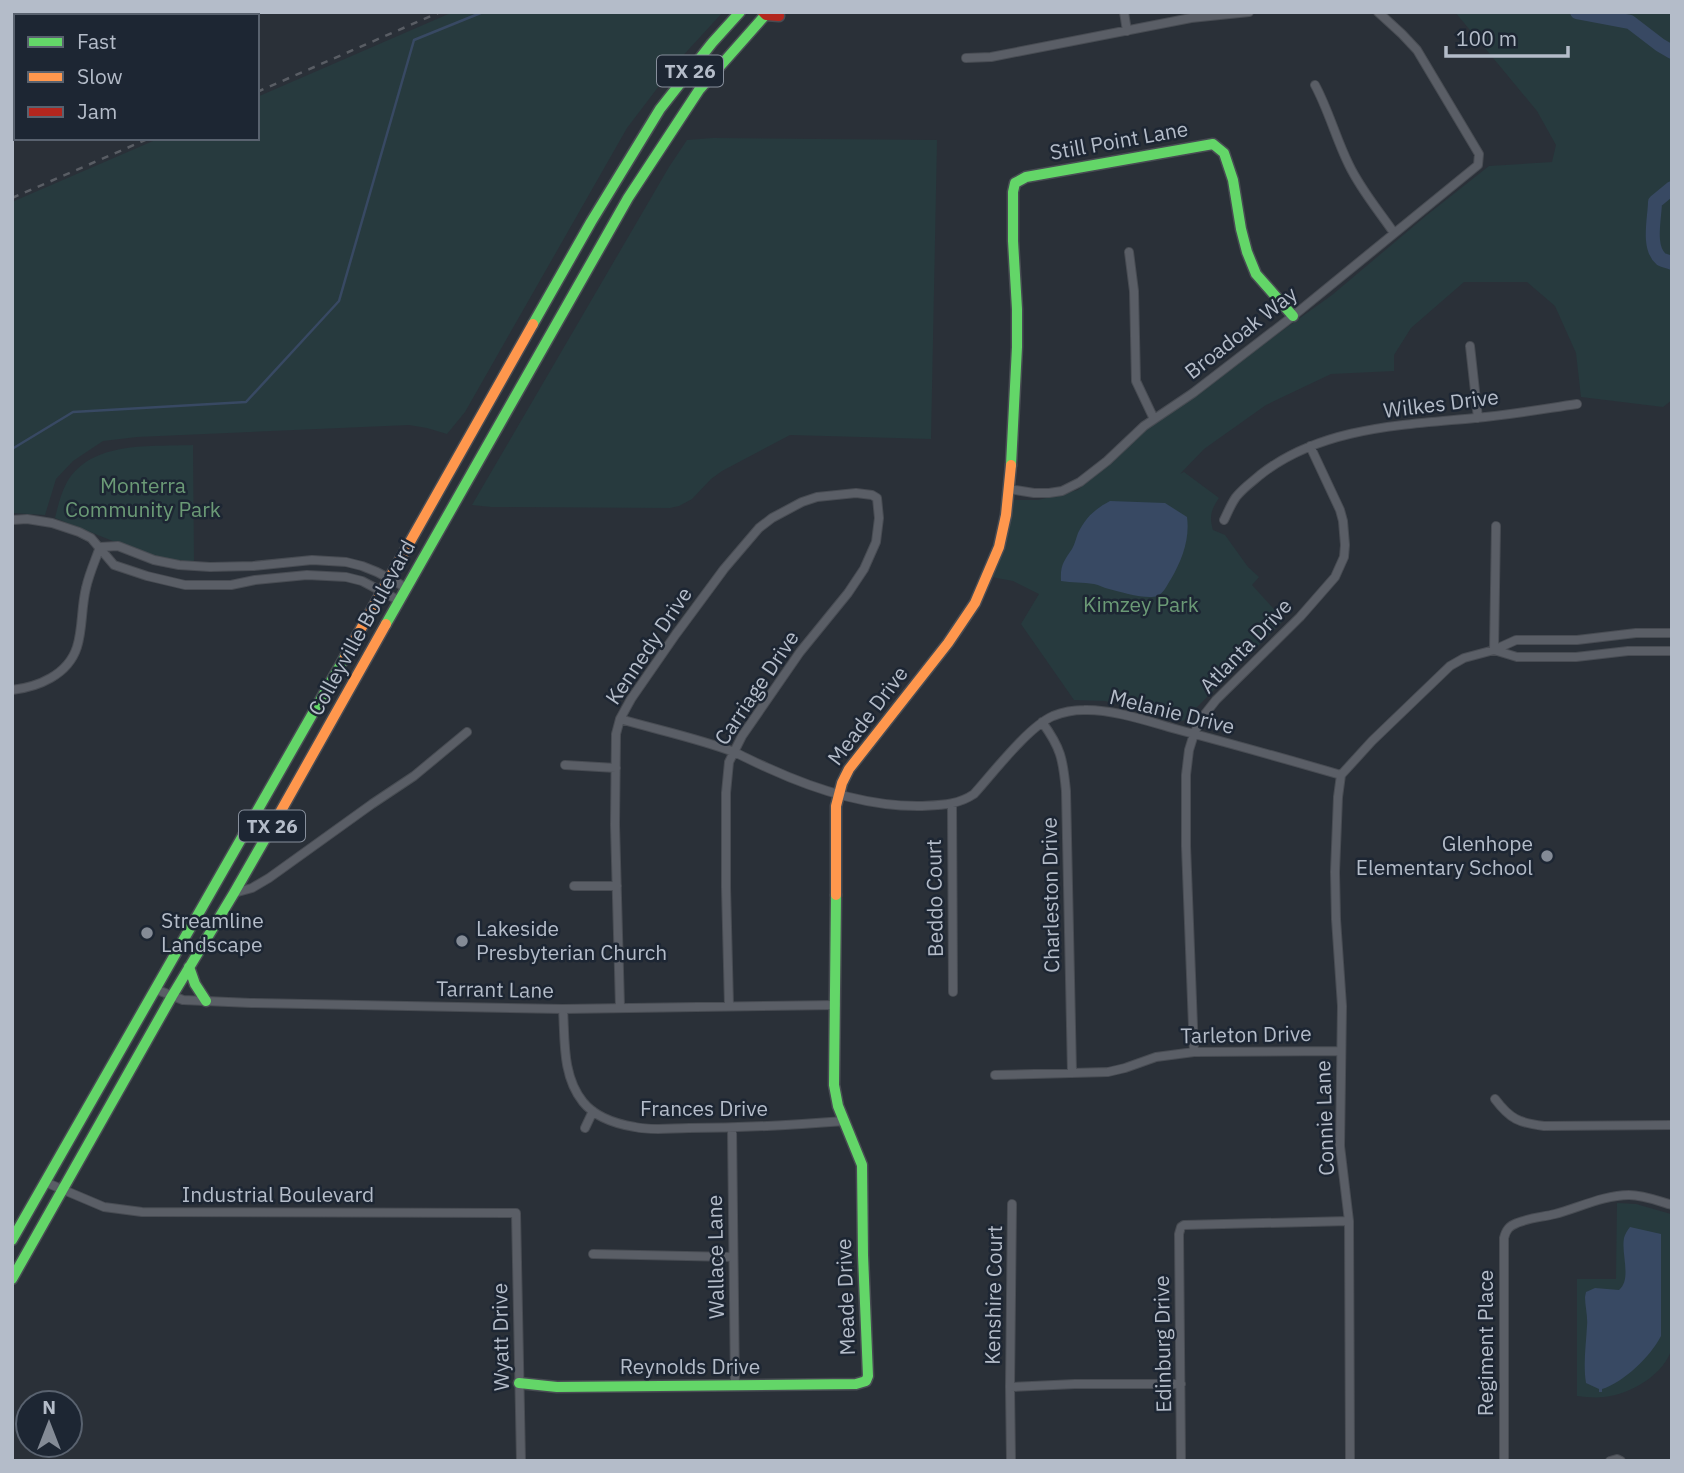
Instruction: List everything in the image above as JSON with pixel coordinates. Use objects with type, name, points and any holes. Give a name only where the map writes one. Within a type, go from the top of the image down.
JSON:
[{"type":"main road","name":"Colleyville Boulevard","points":[[12,1240],[591,222],[660,109],[740,12]]},
{"type":"main road","points":[[766,13],[779,16],[778,12]]},
{"type":"main road","name":"Colleyville Boulevard","points":[[12,1279],[628,198],[699,90],[766,13]]},
{"type":"main road","name":"Still Point Lane","points":[[1026,177],[1213,144],[1224,153],[1233,180],[1241,229],[1256,274],[1293,316]]},
{"type":"main road","name":"Meade Drive","points":[[862,1384],[868,1376],[862,1166],[838,1106],[834,1085],[836,806],[849,769],[975,603],[999,547],[1009,489],[1017,347],[1013,192],[1014,183],[1026,177]]},
{"type":"main road","points":[[536,321],[552,331]]},
{"type":"main road","points":[[189,967],[195,984],[206,1001]]},
{"type":"main road","name":"Reynolds Drive","points":[[519,1383],[557,1387],[862,1384]]},
{"type":"street","points":[[1124,12],[1127,31]]},
{"type":"street","points":[[966,58],[991,57],[1191,18],[1249,12]]},
{"type":"street","name":"Broadoak Way","points":[[1009,489],[1049,493],[1062,491],[1080,482],[1154,419],[1193,393],[1293,316],[1478,163],[1479,154],[1417,50],[1378,12]]},
{"type":"street","points":[[1315,85],[1349,164],[1394,233]]},
{"type":"street","points":[[1129,252],[1134,292],[1136,382],[1154,419]]},
{"type":"street","points":[[1469,346],[1478,418]]},
{"type":"street","name":"Wilkes Drive","points":[[1224,520],[1234,499],[1242,490],[1270,467],[1310,446],[1361,431],[1577,404]]},
{"type":"street","name":"Atlanta Drive","points":[[1194,1052],[1186,846],[1186,775],[1189,750],[1201,719],[1216,700],[1300,617],[1340,568],[1345,545],[1343,521],[1310,446]]},
{"type":"street","name":"Carriage Drive","points":[[729,1006],[726,793],[729,762],[742,736],[800,652],[864,569],[876,542],[879,519],[877,498],[856,493],[817,497],[791,508]]},
{"type":"street","name":"Kennedy Drive","points":[[620,1007],[616,734],[620,719],[655,664],[724,569],[759,528],[791,508]]},
{"type":"street","points":[[12,520],[27,519],[52,523],[79,531],[100,547],[114,565],[185,584],[231,584],[307,575],[346,577],[362,581],[400,601]]},
{"type":"street","points":[[1494,650],[1496,526]]},
{"type":"street","points":[[100,547],[118,546],[153,560],[210,567],[312,560],[346,562],[362,566],[407,587]]},
{"type":"street","points":[[12,690],[31,688],[44,682],[68,663],[76,649],[86,589],[100,547]]},
{"type":"street","points":[[272,564],[273,578]]},
{"type":"street","points":[[1645,651],[1646,633]]},
{"type":"street","points":[[1341,775],[1372,741],[1450,666],[1464,658],[1494,650],[1516,640],[1577,640],[1672,633]]},
{"type":"street","points":[[1494,650],[1517,657],[1576,657],[1628,650],[1672,651]]},
{"type":"street","name":"Melanie Drive","points":[[620,719],[734,752],[770,769],[838,794],[868,802],[905,806],[952,804],[965,800],[974,794],[1042,722],[1068,711],[1108,712],[1341,775]]},
{"type":"street","name":"Charleston Drive","points":[[1042,722],[1055,739],[1064,767],[1072,1073]]},
{"type":"street","points":[[234,893],[252,888],[269,878],[414,776],[467,732]]},
{"type":"street","points":[[565,765],[616,768]]},
{"type":"street","name":"Connie Lane","points":[[1341,775],[1335,872],[1342,1006],[1340,1146],[1349,1221],[1350,1461]]},
{"type":"street","name":"Beddo Court","points":[[952,804],[954,992]]},
{"type":"street","points":[[574,887],[617,886]]},
{"type":"street","name":"Tarrant Lane","points":[[155,989],[183,1000],[206,1001],[564,1009],[836,1005]]},
{"type":"street","points":[[564,1009],[565,1051],[571,1080],[584,1104],[593,1111],[585,1128]]},
{"type":"street","name":"Tarleton Drive","points":[[995,1075],[1108,1072],[1156,1057],[1194,1052],[1341,1051]]},
{"type":"street","points":[[1495,1099],[1505,1112],[1518,1120],[1544,1126],[1672,1125]]},
{"type":"street","name":"Frances Drive","points":[[593,1111],[601,1117],[638,1128],[758,1128],[845,1121]]},
{"type":"street","name":"Wallace Lane","points":[[732,1128],[735,1386]]},
{"type":"street","name":"Industrial Boulevard","points":[[46,1182],[104,1207],[142,1212],[516,1213]]},
{"type":"street","name":"Regiment Place","points":[[1504,1461],[1506,1231],[1518,1222],[1629,1195],[1644,1196],[1672,1205]]},
{"type":"street","name":"Kenshire Court","points":[[1011,1461],[1013,1204]]},
{"type":"street","name":"Wyatt Drive","points":[[516,1213],[521,1461]]},
{"type":"street","name":"Edinburg Drive","points":[[1181,1461],[1181,1227],[1349,1221]]},
{"type":"street","points":[[593,1254],[733,1257]]},
{"type":"street","points":[[1010,1387],[1181,1384]]},
{"type":"street","points":[[1610,1461],[1621,1461]]},
{"type":"green space","points":[[453,12],[723,12],[678,61],[627,128],[465,412],[447,434],[409,425],[137,437],[103,441],[73,461],[56,479],[45,515],[12,513],[12,202],[155,140],[259,140],[259,96]]},
{"type":"green space","name":"Kimzey Park","points":[[1455,12],[1672,12],[1672,400],[1663,407],[1581,397],[1576,353],[1555,306],[1527,282],[1464,282],[1411,328],[1394,355],[1394,371],[1331,374],[1266,405],[1204,449],[1180,474],[1184,472],[1219,498],[1212,513],[1213,530],[1225,535],[1248,567],[1259,577],[1252,585],[1284,620],[1183,721],[1105,701],[1074,700],[1021,624],[1039,594],[1013,581],[991,577],[1012,500],[1038,500],[1078,490],[1129,441],[1332,295],[1489,166],[1552,162],[1556,145],[1537,111]]},
{"type":"green space","points":[[687,140],[937,140],[931,439],[790,435],[722,471],[692,499],[670,508],[472,505],[669,167]]},
{"type":"green space","name":"Monterra Community Park","points":[[193,445],[194,562],[153,557],[55,518],[67,482],[78,468],[91,459],[124,448]]},
{"type":"green space","points":[[1617,1203],[1636,1204],[1671,1214],[1672,1348],[1662,1367],[1645,1382],[1614,1395],[1577,1396],[1577,1279],[1616,1279]]},
{"type":"water","points":[[1110,501],[1165,503],[1187,517],[1182,557],[1167,586],[1157,596],[1141,596],[1094,584],[1061,581],[1063,564],[1081,527],[1091,514]]},
{"type":"water","points":[[1630,1227],[1661,1234],[1661,1336],[1636,1368],[1599,1392],[1599,1389],[1586,1383],[1585,1297],[1586,1292],[1595,1288],[1619,1290],[1623,1285],[1626,1273],[1623,1244]]},
{"type":"waterway","points":[[12,449],[73,412],[246,402],[339,301],[414,40],[483,12]]},
{"type":"waterway","points":[[1577,12],[1630,22],[1672,52]]},
{"type":"waterway","points":[[1672,188],[1655,202],[1653,232],[1657,254],[1672,263]]},
{"type":"railway","points":[[259,91],[440,12]]},
{"type":"railway","points":[[12,198],[145,140]]},
{"type":"traffic: fast","points":[[533,324],[660,109],[740,12]]},
{"type":"traffic: fast","points":[[386,624],[628,198],[699,90],[768,12]]},
{"type":"traffic: fast","points":[[1011,465],[1017,347],[1013,192],[1015,183],[1026,177],[1213,144],[1224,153],[1233,180],[1241,229],[1256,274],[1293,316]]},
{"type":"traffic: fast","points":[[12,1240],[345,657]]},
{"type":"traffic: fast","points":[[12,1279],[172,996],[273,825]]},
{"type":"traffic: fast","points":[[519,1383],[557,1387],[856,1384],[866,1381],[862,1165],[838,1106],[834,1085],[836,895]]},
{"type":"traffic: fast","points":[[189,967],[195,984],[206,1001]]},
{"type":"traffic: slow","points":[[345,657],[533,324]]},
{"type":"traffic: slow","points":[[836,895],[836,806],[842,783],[849,769],[948,643],[975,603],[999,547],[1006,515],[1011,465]]},
{"type":"traffic: slow","points":[[273,825],[386,624]]},
{"type":"traffic: jam","points":[[763,12],[766,15],[779,16],[778,12]]},
{"type":"place","name":"Glenhope Elementary School","points":[[1547,856]]},
{"type":"place","name":"Streamline Landscape","points":[[147,933]]},
{"type":"place","name":"Lakeside Presbyterian Church","points":[[462,941]]}]
